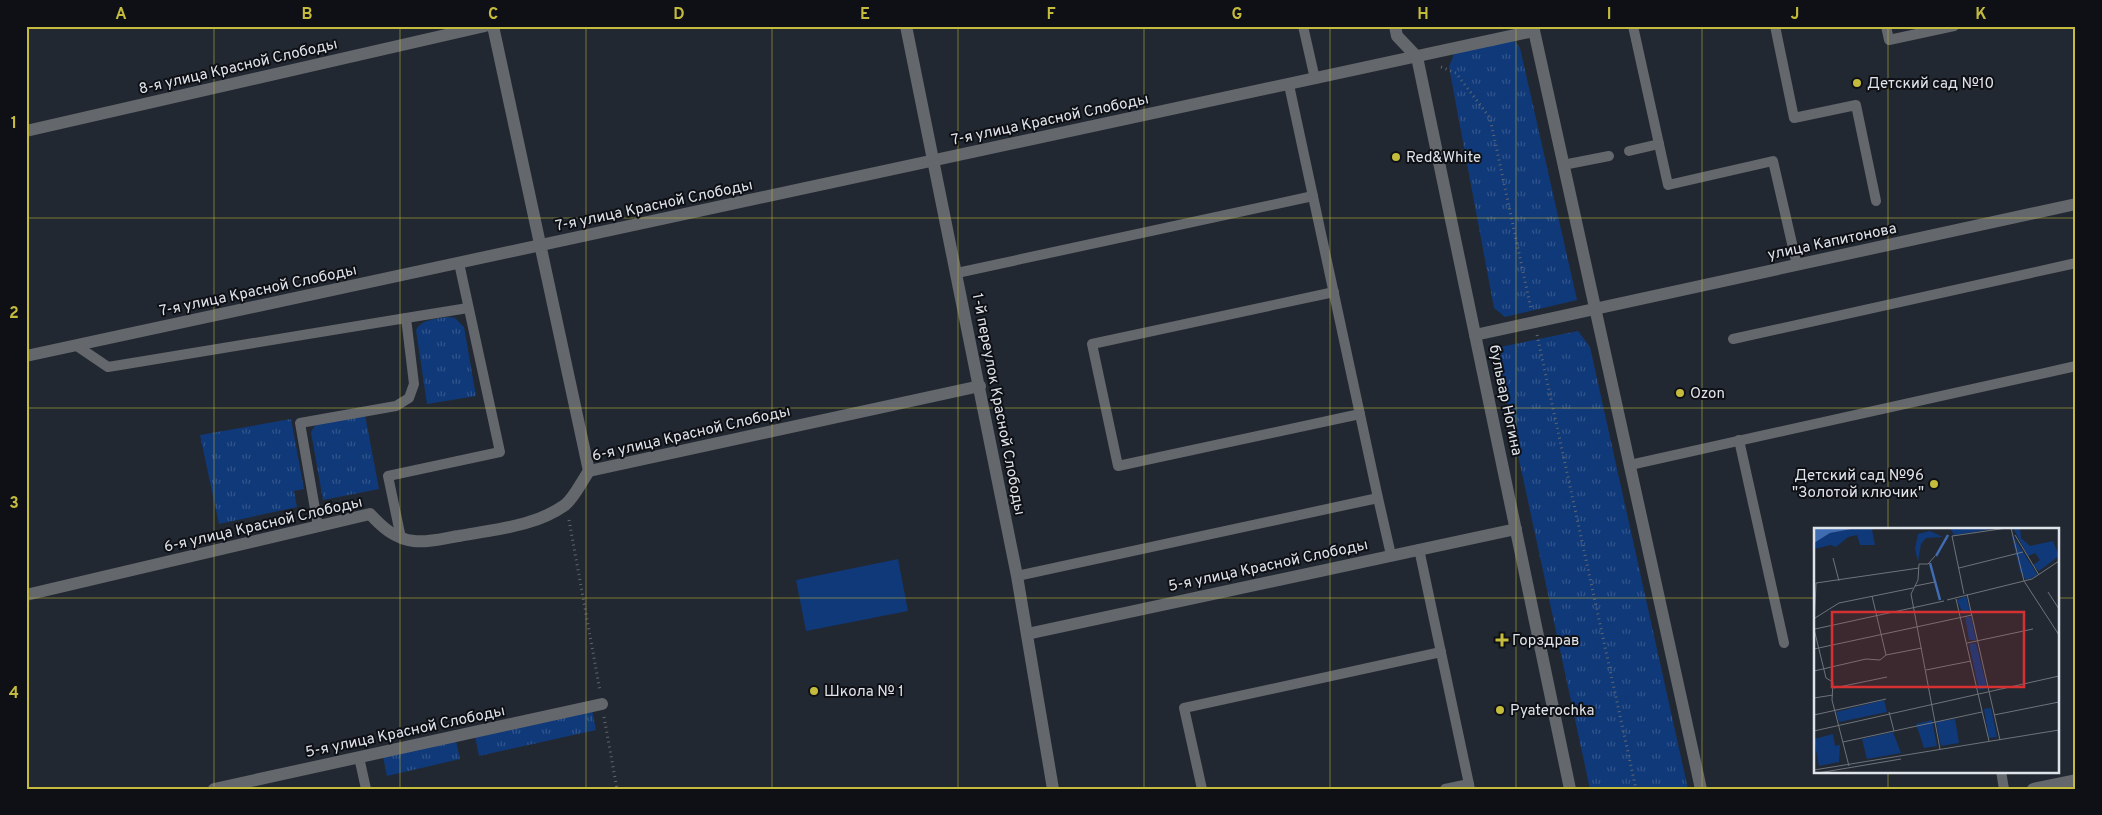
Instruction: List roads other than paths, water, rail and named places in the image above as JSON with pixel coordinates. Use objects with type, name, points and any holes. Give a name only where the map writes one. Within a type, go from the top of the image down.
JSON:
[{"type":"street","name":"8-я улица Красной Слободы","points":[[26,131],[485,26]]},
{"type":"street","points":[[493,26],[589,471]]},
{"type":"street","name":"1-й переулок Красной Слободы","points":[[906,26],[935,161],[1017,576],[1053,789]]},
{"type":"street","points":[[1395,26],[1397,36],[1417,56]]},
{"type":"street","points":[[1533,29],[1701,789]]},
{"type":"street","name":"7-я улица Красной Слободы","points":[[26,356],[1289,85],[1533,29]]},
{"type":"street","name":"бульвар Ногина","points":[[1417,56],[1570,789]]},
{"type":"street","name":"улица Капитонова","points":[[1475,335],[2076,204]]},
{"type":"street","name":"6-я улица Красной Слободы","points":[[26,595],[370,514],[384,528],[401,538],[414,542],[522,525],[542,518],[566,504],[589,471],[980,386]]},
{"type":"street","name":"5-я улица Красной Слободы","points":[[1027,634],[1516,529]]},
{"type":"street","name":"5-я улица Красной Слободы","points":[[214,789],[602,704]]},
{"type":"street","points":[[2033,789],[2076,780]]},
{"type":"lane","points":[[1303,26],[1315,79]]},
{"type":"lane","points":[[1633,26],[1668,184],[1773,161],[1796,265]]},
{"type":"lane","points":[[1774,26],[1794,118],[1856,105],[1876,201]]},
{"type":"lane","points":[[1886,26],[1889,40],[1954,26]]},
{"type":"lane","points":[[1289,85],[1391,555]]},
{"type":"lane","points":[[1629,151],[1659,144]]},
{"type":"lane","points":[[1564,165],[1609,156]]},
{"type":"lane","points":[[957,273],[1313,196]]},
{"type":"lane","points":[[401,538],[388,476],[500,452],[459,263]]},
{"type":"lane","points":[[1733,339],[2076,263]]},
{"type":"lane","points":[[1334,292],[1092,344],[1118,466],[1360,414]]},
{"type":"lane","points":[[77,346],[108,367],[468,308]]},
{"type":"lane","points":[[318,526],[300,423],[396,406],[410,398],[414,384],[406,318]]},
{"type":"lane","points":[[1630,465],[2076,366]]},
{"type":"lane","points":[[1739,440],[1784,643]]},
{"type":"lane","points":[[1017,576],[1378,498]]},
{"type":"lane","points":[[1418,549],[1470,786],[1445,789]]},
{"type":"lane","points":[[1202,789],[1184,708],[1441,652]]},
{"type":"lane","points":[[359,757],[366,789]]},
{"type":"lane","points":[[2001,772],[2004,789]]},
{"type":"place","name":"Детский сад №10","points":[[1857,83]]},
{"type":"place","name":"Red&White","points":[[1396,157]]},
{"type":"place","name":"Ozon","points":[[1680,393]]},
{"type":"place","name":"Детский сад №96 \"Золотой ключик\"","points":[[1934,484]]},
{"type":"place","name":"Горздрав","points":[[1502,640]]},
{"type":"place","name":"Школа № 1","points":[[814,691]]},
{"type":"place","name":"Pyaterochka","points":[[1500,710]]}]
